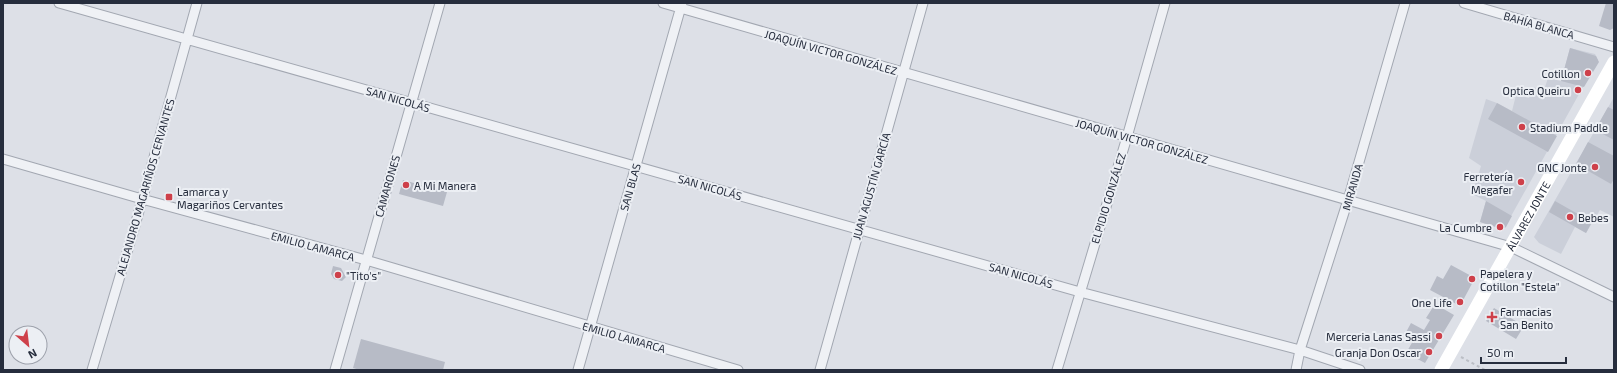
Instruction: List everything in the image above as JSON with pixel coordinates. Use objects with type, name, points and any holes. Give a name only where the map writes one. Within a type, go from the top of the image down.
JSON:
[{"type":"street","name":"SAN NICOLÁS","points":[[59,3],[1080,292],[1300,350],[1360,370]]},
{"type":"street","name":"ALEJANDRO MAGARIÑOS CERVANTES","points":[[92,370],[197,3]]},
{"type":"street","name":"CAMARONES","points":[[335,370],[440,3]]},
{"type":"street","name":"JOAQUÍN VICTOR GONZÁLEZ","points":[[663,3],[681,5],[903,73],[1511,247],[1614,297]]},
{"type":"street","name":"JUAN AGUSTÍN GARCÍA","points":[[820,370],[923,3]]},
{"type":"street","name":"ELPIDIO GONZÁLEZ","points":[[1057,370],[1127,137],[1165,3]]},
{"type":"street","name":"MIRANDA","points":[[1296,370],[1300,350],[1348,200],[1405,3]]},
{"type":"street","name":"BAHÍA BLANCA","points":[[1464,3],[1614,47]]},
{"type":"street","name":"SAN BLAS","points":[[578,370],[681,5]]},
{"type":"street","name":"ÁLVAREZ JONTE","points":[[1440,370],[1511,247],[1614,62]]},
{"type":"street","name":"EMILIO LAMARCA","points":[[3,159],[142,199],[366,260],[738,370]]},
{"type":"path","points":[[1451,351],[1485,370]]},
{"type":"shaded area","points":[[1570,48],[1595,54],[1598,60],[1505,227],[1501,229],[1480,222],[1486,201],[1472,194],[1481,166],[1469,158],[1486,99],[1512,111],[1516,95],[1529,98],[1533,87],[1544,90],[1548,78],[1561,81]]},
{"type":"shaded area","points":[[1614,97],[1614,217],[1600,210],[1586,233],[1575,227],[1561,254],[1539,243],[1534,237]]},
{"type":"building","points":[[1606,3],[1614,3],[1614,28],[1610,30],[1599,26]]},
{"type":"building","points":[[1570,48],[1596,56],[1599,62],[1584,87],[1561,81]]},
{"type":"building","name":"Stadium Paddle","points":[[1497,103],[1557,136],[1548,152],[1488,119]]},
{"type":"building","points":[[1608,107],[1614,110],[1614,140],[1595,130]]},
{"type":"building","points":[[1588,142],[1614,156],[1614,179],[1611,184],[1576,164]]},
{"type":"building","points":[[403,180],[447,192],[443,206],[399,194]]},
{"type":"building","points":[[1486,201],[1512,216],[1506,227],[1503,229],[1480,222]]},
{"type":"building","name":"Bebes","points":[[1555,201],[1592,222],[1586,233],[1549,212]]},
{"type":"building","points":[[1451,265],[1475,278],[1460,306],[1430,290],[1437,276],[1443,279]]},
{"type":"building","name":"\"Tito's\"","points":[[333,266],[341,268],[346,277],[342,281],[334,279],[331,274]]},
{"type":"building","points":[[1435,304],[1454,315],[1425,363],[1406,353],[1413,341],[1404,336],[1411,323],[1424,330],[1430,320],[1426,318]]},
{"type":"building","points":[[1494,308],[1524,326],[1516,339],[1486,321]]},
{"type":"building","points":[[361,339],[445,362],[443,370],[360,370],[353,368]]},
{"type":"place","name":"Cotillon","points":[[1588,73]]},
{"type":"place","name":"Optica Queiru","points":[[1578,90]]},
{"type":"place","name":"Stadium Paddle","points":[[1522,127]]},
{"type":"place","name":"GNC Jonte","points":[[1595,167]]},
{"type":"place","name":"Ferretería Megafer","points":[[1521,182]]},
{"type":"place","name":"A Mi Manera","points":[[406,185]]},
{"type":"place","name":"Lamarca y Magariños Cervantes","points":[[169,197]]},
{"type":"place","name":"Bebes","points":[[1570,217]]},
{"type":"place","name":"La Cumbre","points":[[1500,227]]},
{"type":"place","name":"\"Tito's\"","points":[[338,275]]},
{"type":"place","name":"Papelera y Cotillon \"Estela\"","points":[[1472,279]]},
{"type":"place","name":"One Life","points":[[1460,302]]},
{"type":"place","name":"Farmacias San Benito","points":[[1492,317]]},
{"type":"place","name":"Merceria Lanas Sassi","points":[[1439,336]]},
{"type":"place","name":"Granja Don Oscar","points":[[1429,352]]}]
